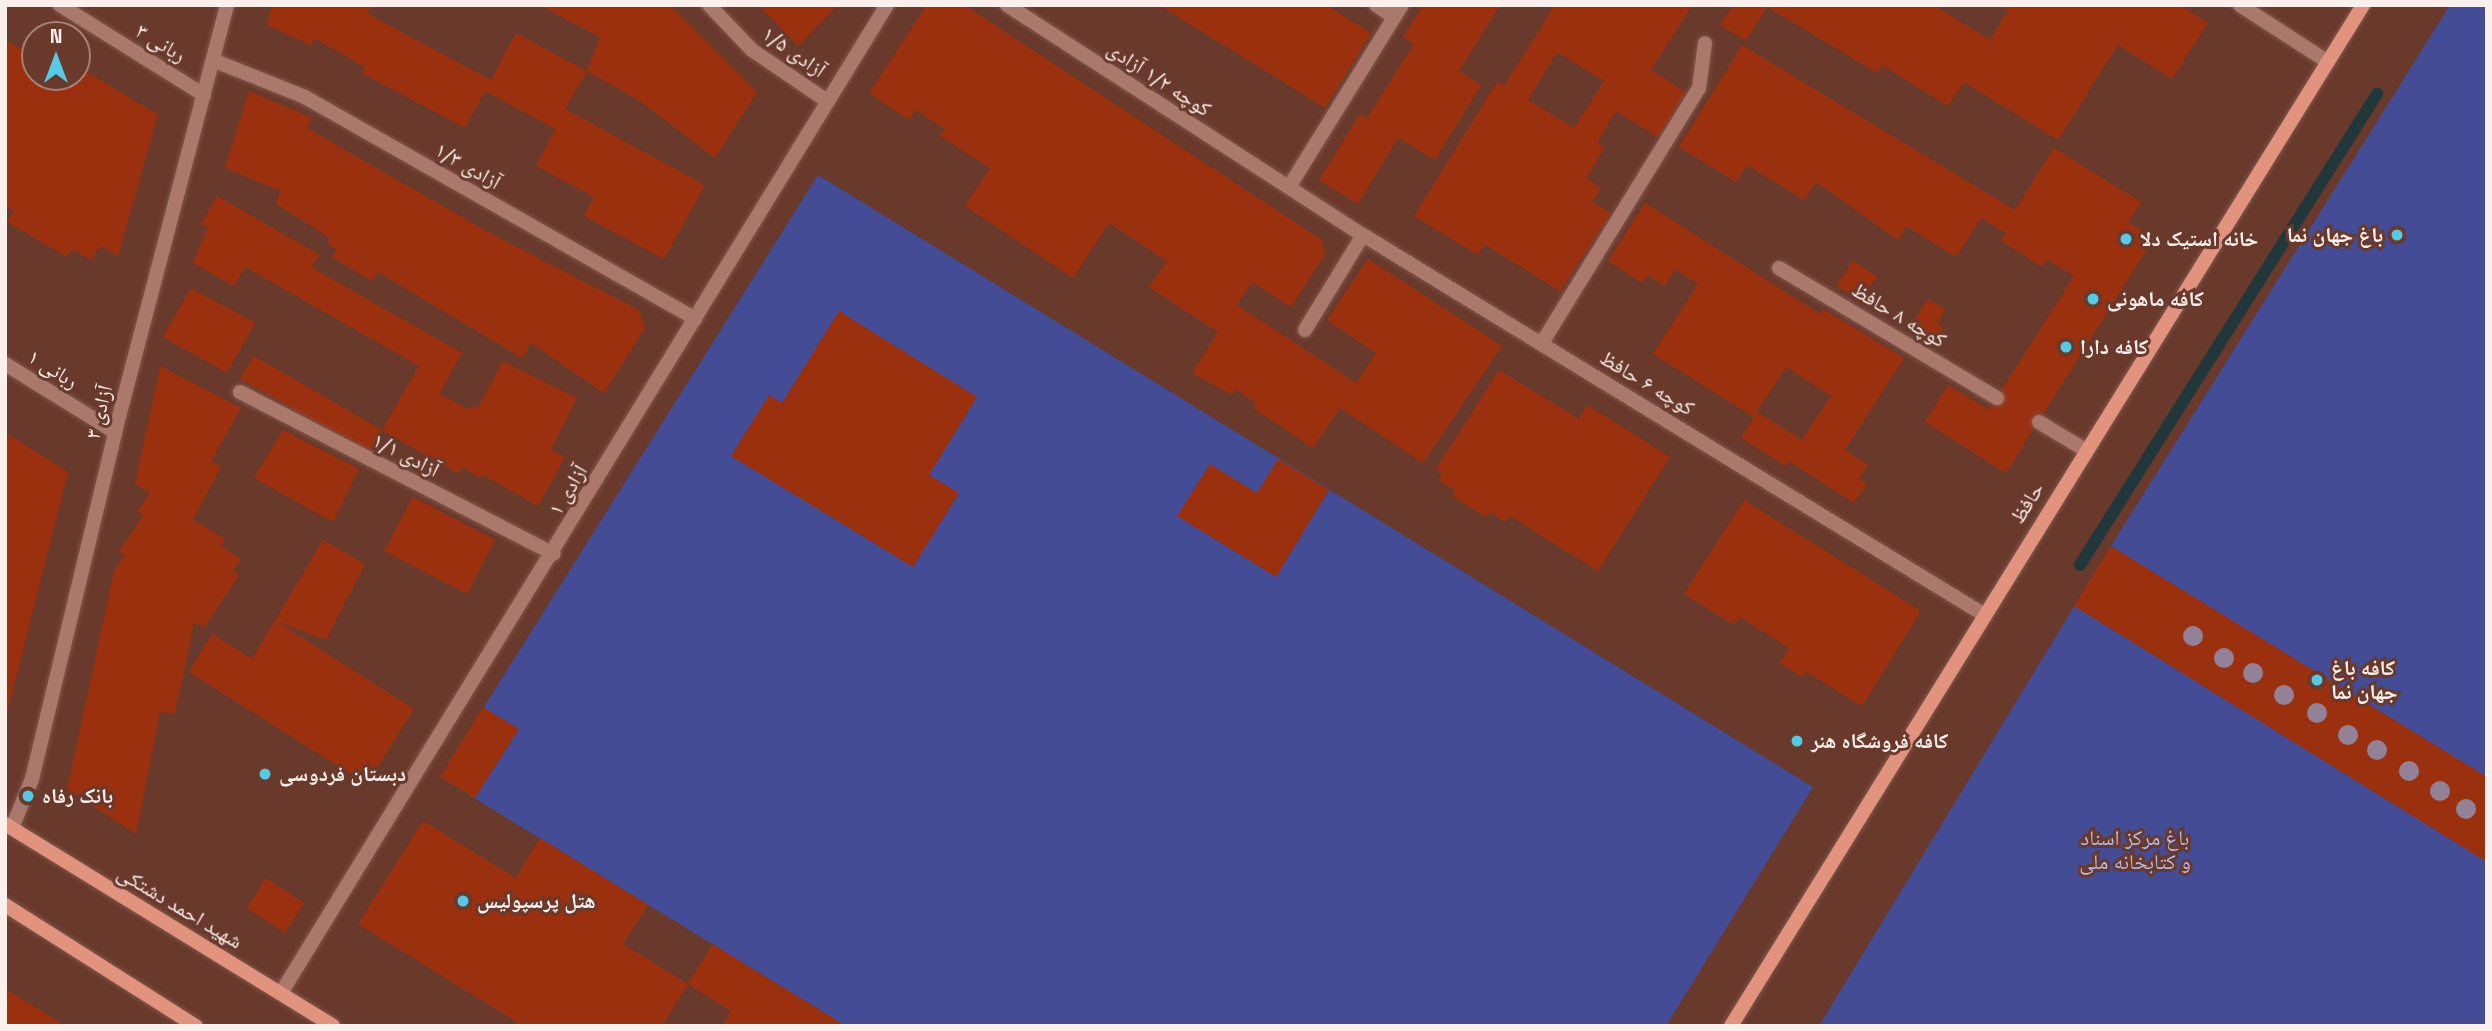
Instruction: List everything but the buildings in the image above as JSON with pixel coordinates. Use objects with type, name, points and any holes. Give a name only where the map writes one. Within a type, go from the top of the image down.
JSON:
[{"type":"main road","name":"حافظ","points":[[1731,1026],[2084,449],[2363,5]]},
{"type":"main road","name":"شهید احمد دشتکی","points":[[8,826],[333,1026]]},
{"type":"main road","points":[[5,905],[195,1026]]},
{"type":"street","name":"ربانی ۳","points":[[60,5],[204,95]]},
{"type":"street","name":"۳ آزادی","points":[[8,826],[32,779],[115,432],[215,61],[227,5]]},
{"type":"street","name":"آزادی ۱/۵","points":[[709,5],[751,50],[827,101]]},
{"type":"street","name":"آزادی ۱","points":[[281,993],[554,554],[887,5]]},
{"type":"street","name":"کوچه ۱/۲ آزادی","points":[[1007,5],[1289,187]]},
{"type":"street","points":[[1289,187],[1398,11],[1376,5]]},
{"type":"street","points":[[2240,5],[2328,62]]},
{"type":"street","points":[[1542,343],[1699,88],[1705,43]]},
{"type":"street","name":"آزادی ۱/۳","points":[[215,61],[305,97],[695,319]]},
{"type":"street","name":"کوچه ۶ حافظ","points":[[1289,187],[1363,235],[1983,614]]},
{"type":"street","points":[[1306,330],[1363,235]]},
{"type":"street","name":"کوچه ۸ حافظ","points":[[1779,268],[1997,398]]},
{"type":"street","name":"ربانی ۱","points":[[5,364],[115,432]]},
{"type":"street","name":"آزادی ۱/۱","points":[[240,392],[554,554]]},
{"type":"street","points":[[2039,422],[2084,449]]},
{"type":"green space","name":"باغ مرکز اسناد و کتابخانه ملی","points":[[2450,5],[2487,5],[2487,1026],[1819,1026],[2111,546]]},
{"type":"green space","points":[[818,175],[1813,787],[1666,1026],[846,1026],[440,777]]},
{"type":"waterway","points":[[2080,565],[2377,94]]},
{"type":"place","name":"باغ جهان نما","points":[[2397,235]]},
{"type":"place","name":"خانه استیک دلا","points":[[2126,239]]},
{"type":"place","name":"کافه ماهونی","points":[[2093,299]]},
{"type":"place","name":"کافه دارا","points":[[2066,347]]},
{"type":"place","name":"کافه باغ جهان نما","points":[[2317,680]]},
{"type":"place","name":"کافه فروشگاه هنر","points":[[1797,741]]},
{"type":"place","name":"دبستان فردوسی","points":[[265,774]]},
{"type":"place","name":"بانک رفاه","points":[[28,796]]},
{"type":"place","name":"هتل پرسپولیس","points":[[463,901]]}]
